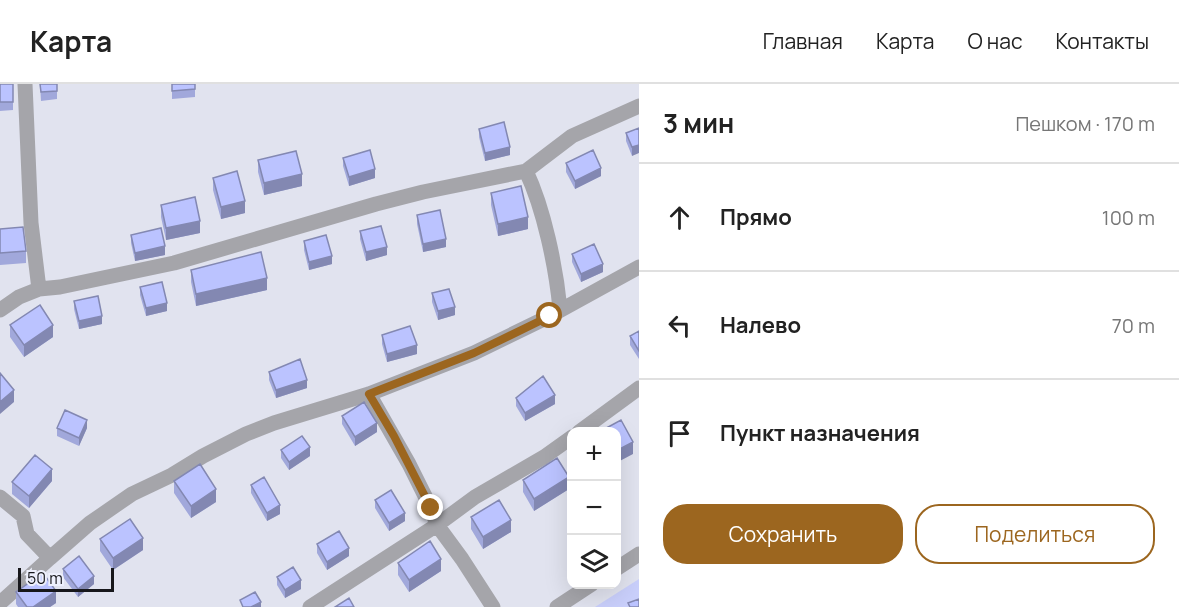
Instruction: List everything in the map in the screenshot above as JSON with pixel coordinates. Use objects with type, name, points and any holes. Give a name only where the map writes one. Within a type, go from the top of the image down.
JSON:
[{"type":"street","points":[[25,84],[31,223],[39,289]]},
{"type":"street","points":[[0,310],[19,297],[39,289],[60,287],[174,264],[376,204],[526,171],[572,136],[639,106]]},
{"type":"street","points":[[526,171],[533,185],[546,236],[560,309]]},
{"type":"street","points":[[0,603],[107,511],[132,494],[172,475],[203,456],[246,434],[274,423],[369,394],[474,353],[639,267]]},
{"type":"street","points":[[586,427],[639,388]]},
{"type":"street","points":[[369,394],[409,464],[437,525],[462,559],[492,607]]},
{"type":"street","points":[[310,607],[437,525],[475,497],[544,457],[567,441]]},
{"type":"street","points":[[0,496],[22,516],[26,522],[27,534],[50,558]]},
{"type":"street","points":[[621,566],[639,554]]},
{"type":"street","points":[[557,607],[586,589]]},
{"type":"shaded area","points":[[639,579],[639,607],[595,607]]},
{"type":"building","points":[[0,84],[13,84],[13,102],[0,102]]},
{"type":"building","points":[[40,84],[57,84],[57,91],[41,92]]},
{"type":"building","points":[[172,84],[195,84],[195,89],[172,91]]},
{"type":"building","points":[[504,122],[510,147],[485,153],[479,129]]},
{"type":"building","points":[[639,128],[639,145],[632,147],[626,133]]},
{"type":"building","points":[[370,150],[375,169],[349,177],[343,158]]},
{"type":"building","points":[[593,150],[601,168],[575,181],[566,163]]},
{"type":"building","points":[[296,151],[302,174],[264,183],[258,160]]},
{"type":"building","points":[[237,171],[245,201],[221,207],[213,178]]},
{"type":"building","points":[[521,186],[528,217],[498,224],[491,193]]},
{"type":"building","points":[[195,197],[200,221],[166,228],[161,205]]},
{"type":"building","points":[[440,210],[446,239],[423,244],[417,215]]},
{"type":"building","points":[[381,226],[387,247],[366,252],[360,231]]},
{"type":"building","points":[[23,227],[26,251],[0,253],[0,229]]},
{"type":"building","points":[[161,228],[165,246],[135,253],[131,235]]},
{"type":"building","points":[[326,235],[332,256],[309,262],[304,241]]},
{"type":"building","points":[[594,244],[603,264],[581,274],[572,254]]},
{"type":"building","points":[[261,252],[267,278],[196,294],[191,270]]},
{"type":"building","points":[[162,282],[167,303],[146,308],[140,287]]},
{"type":"building","points":[[449,289],[455,307],[438,311],[432,293]]},
{"type":"building","points":[[98,296],[102,316],[79,321],[74,301]]},
{"type":"building","points":[[40,305],[53,325],[24,345],[10,325]]},
{"type":"building","points":[[410,326],[417,345],[387,354],[382,335]]},
{"type":"building","points":[[639,331],[639,351],[630,336]]},
{"type":"building","points":[[300,359],[307,380],[276,390],[269,372]]},
{"type":"building","points":[[0,373],[14,390],[0,402]]},
{"type":"building","points":[[543,376],[555,395],[525,413],[516,398]]},
{"type":"building","points":[[364,402],[377,423],[355,437],[342,416]]},
{"type":"building","points":[[65,410],[87,420],[79,438],[57,428]]},
{"type":"building","points":[[621,420],[633,442],[621,448],[621,427],[608,427]]},
{"type":"building","points":[[302,436],[310,447],[289,462],[281,450]]},
{"type":"building","points":[[35,455],[52,469],[29,496],[12,482]]},
{"type":"building","points":[[557,458],[567,474],[567,478],[534,499],[523,480]]},
{"type":"building","points":[[200,464],[216,489],[191,506],[174,481]]},
{"type":"building","points":[[264,477],[280,505],[267,513],[251,485]]},
{"type":"building","points":[[391,490],[405,513],[389,523],[375,500]]},
{"type":"building","points":[[499,500],[511,520],[483,537],[471,517]]},
{"type":"building","points":[[130,519],[143,538],[113,558],[100,539]]},
{"type":"building","points":[[339,531],[349,548],[327,562],[317,544]]},
{"type":"building","points":[[430,541],[441,559],[409,580],[398,563]]},
{"type":"building","points":[[79,556],[94,576],[78,589],[63,569]]},
{"type":"building","points":[[293,567],[301,580],[285,590],[277,577]]},
{"type":"building","points":[[43,573],[56,591],[33,607],[27,607],[16,592]]},
{"type":"building","points":[[255,592],[261,602],[251,607],[243,607],[240,600]]},
{"type":"building","points":[[349,598],[354,607],[335,607]]},
{"type":"building","points":[[639,599],[639,607],[630,607],[628,603]]},
{"type":"route","points":[[431,508],[394,436],[369,394],[447,365],[550,316]]}]
